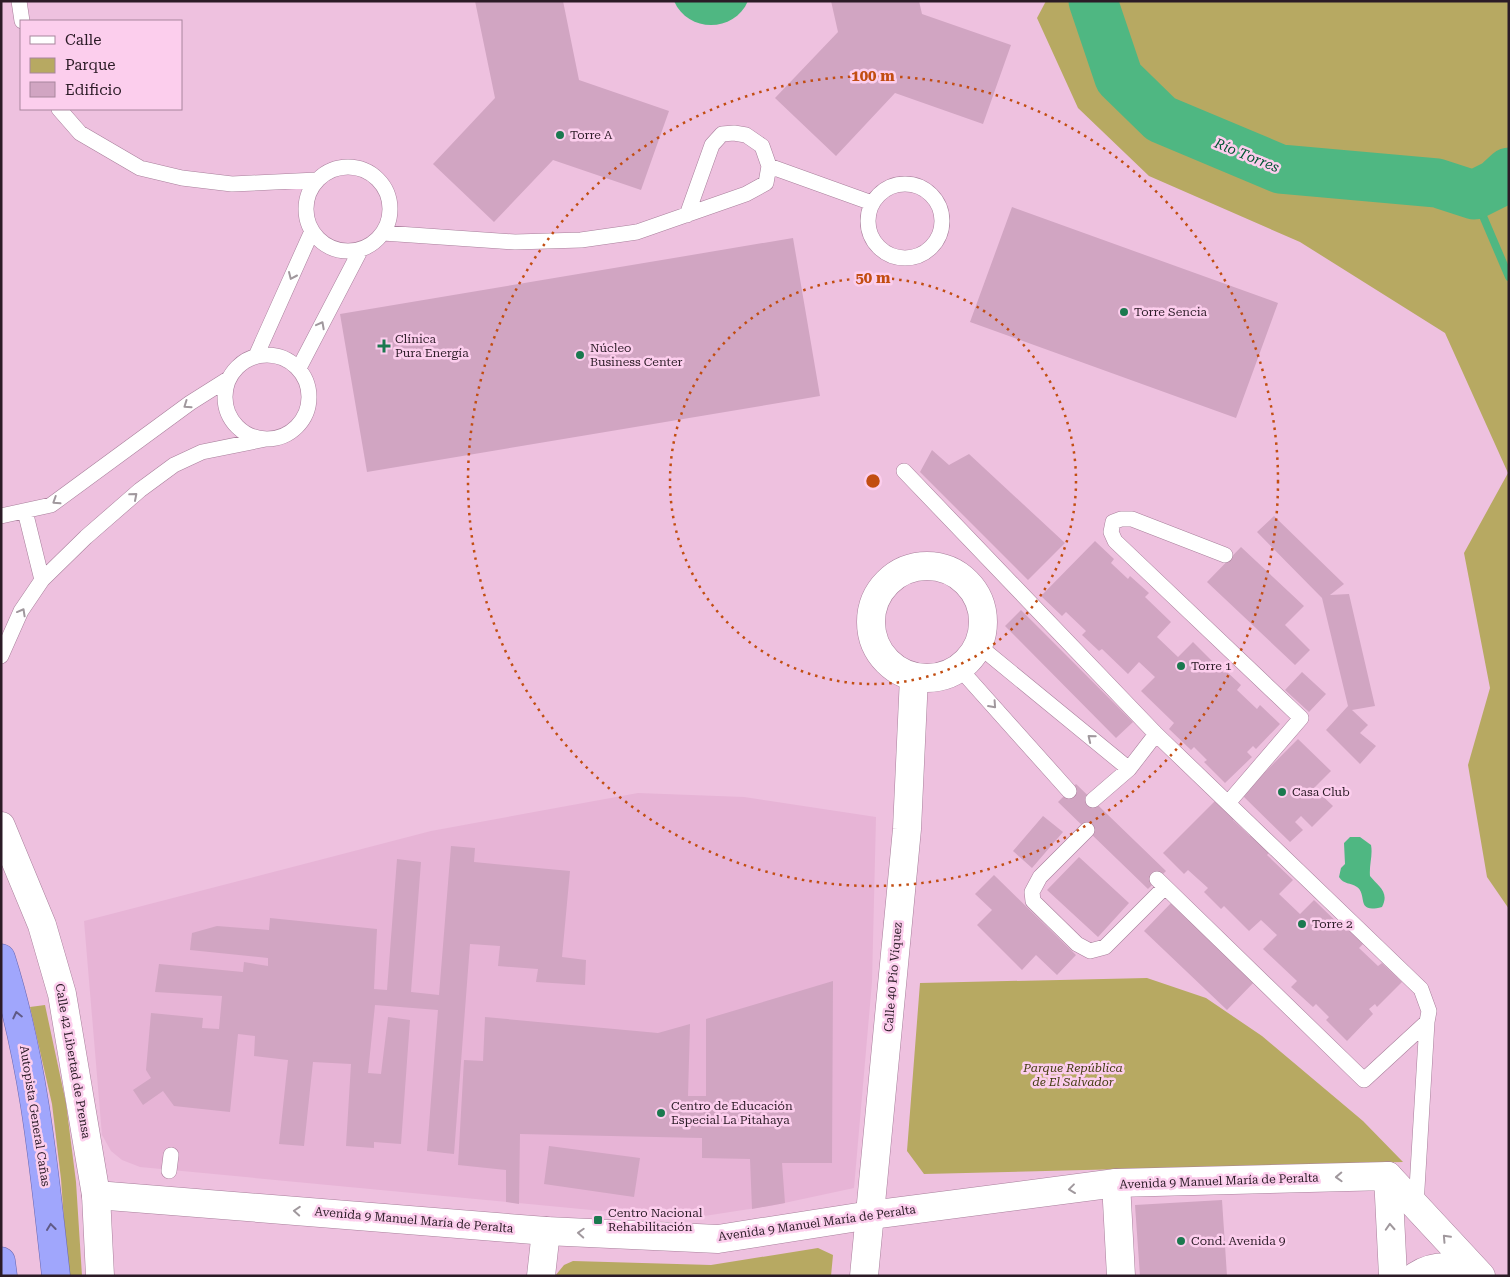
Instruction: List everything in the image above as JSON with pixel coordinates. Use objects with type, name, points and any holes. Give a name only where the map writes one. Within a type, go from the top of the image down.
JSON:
[{"type":"highway","name":"Autopista General Cañas","points":[[1,958],[9,983],[30,1073],[42,1148],[56,1276]]},
{"type":"highway","points":[[1,1261],[3,1276]]},
{"type":"street","points":[[930,566],[947,569],[963,579],[976,593],[983,610],[984,628],[979,646],[960,669],[946,676],[930,679],[914,677],[897,670],[883,658],[874,642],[870,624],[873,606],[881,589],[894,576],[911,568],[930,566]]},
{"type":"street","name":"Calle 40 Pío Víquez","points":[[864,1276],[907,829],[914,677]]},
{"type":"street","name":"Calle 42 Libertad de Prensa","points":[[1,826],[42,925],[62,994],[96,1195],[100,1276]]},
{"type":"street","points":[[1388,1176],[1480,1275]]},
{"type":"street","points":[[1388,1176],[1392,1276]]},
{"type":"street","name":"Avenida 9 Manuel María de Peralta","points":[[96,1195],[546,1231],[718,1238],[871,1215],[1116,1183],[1388,1176]]},
{"type":"street","points":[[1116,1183],[1121,1276]]},
{"type":"street","points":[[541,1276],[546,1231]]},
{"type":"street","points":[[1416,1276],[1441,1266],[1461,1267],[1480,1275]]},
{"type":"lane","points":[[19,1],[22,20]]},
{"type":"lane","points":[[60,110],[80,133],[140,168],[182,178],[232,184],[317,180]]},
{"type":"lane","points":[[383,233],[515,242],[581,240],[637,232],[687,215],[746,194],[766,183],[769,166],[762,146],[746,135],[722,134],[712,145],[687,215]]},
{"type":"lane","points":[[769,166],[872,203]]},
{"type":"lane","points":[[342,167],[355,167],[369,172],[380,181],[389,199],[389,220],[383,233],[374,242],[361,249],[347,251],[334,249],[321,242],[312,231],[306,219],[309,191],[317,180],[328,171],[342,167]]},
{"type":"lane","points":[[903,183],[927,190],[936,198],[942,209],[941,234],[935,244],[926,252],[915,257],[902,258],[890,256],[880,249],[872,239],[868,227],[868,215],[872,203],[880,193],[891,186],[903,183]]},
{"type":"lane","points":[[256,356],[312,231]]},
{"type":"lane","points":[[299,368],[361,249]]},
{"type":"lane","points":[[1,516],[51,505],[190,402],[228,379],[236,368],[247,360],[256,356],[275,355],[288,360],[299,368],[306,380],[310,394],[308,408],[302,420],[293,431],[281,437],[202,452],[174,465],[140,490],[86,537],[42,580],[21,611],[1,656]]},
{"type":"lane","points":[[228,379],[225,393],[226,407],[231,420],[241,430],[253,437],[266,439]]},
{"type":"lane","points":[[904,471],[1156,734],[1422,989],[1430,1011],[1427,1022],[1416,1205]]},
{"type":"lane","points":[[25,511],[42,580]]},
{"type":"lane","points":[[1225,555],[1132,519],[1121,519],[1113,522],[1111,532],[1115,541],[1302,718],[1228,803]]},
{"type":"lane","points":[[979,646],[1129,769]]},
{"type":"lane","points":[[960,669],[1069,791]]},
{"type":"lane","points":[[1093,800],[1129,769],[1156,734]]},
{"type":"lane","points":[[1087,830],[1040,877],[1032,892],[1033,900],[1077,944],[1090,951],[1105,947],[1161,883],[1364,1080],[1427,1022]]},
{"type":"lane","points":[[169,1171],[171,1155]]},
{"type":"shaded area","points":[[674,1],[748,1],[741,12],[732,19],[722,24],[711,25],[700,24],[690,19],[681,12]]},
{"type":"shaded area","points":[[638,793],[744,797],[876,817],[872,982],[854,1188],[775,1205],[685,1219],[140,1167],[122,1160],[111,1151],[102,1135],[84,921],[431,831]]},
{"type":"shaded area","points":[[1350,837],[1360,837],[1371,845],[1370,876],[1384,893],[1385,897],[1382,907],[1368,908],[1365,906],[1360,890],[1339,877],[1341,868],[1345,864],[1344,843]]},
{"type":"green space","points":[[1046,1],[1509,1],[1509,909],[1487,877],[1468,765],[1490,688],[1464,553],[1508,473],[1445,333],[1300,242],[1149,176],[1078,108],[1037,18]]},
{"type":"green space","name":"Parque República de El Salvador","points":[[1147,978],[1206,998],[1262,1036],[1363,1121],[1403,1162],[924,1174],[907,1151],[920,983]]},
{"type":"green space","points":[[45,1005],[66,1103],[76,1182],[82,1276],[68,1276],[61,1179],[52,1104],[30,1007]]},
{"type":"green space","points":[[818,1248],[833,1255],[831,1276],[555,1276],[564,1265],[573,1261],[711,1265]]},
{"type":"building","name":"Torre A","points":[[475,1],[563,1],[579,80],[669,111],[641,190],[553,160],[494,222],[433,164],[495,98]]},
{"type":"building","points":[[831,1],[919,1],[922,14],[1011,45],[983,124],[895,93],[836,156],[775,98],[838,32]]},
{"type":"building","name":"Torre Sencia","points":[[1012,207],[1278,303],[1236,418],[970,322]]},
{"type":"building","name":"Núcleo Business Center","points":[[793,238],[820,396],[367,472],[340,314]]},
{"type":"building","points":[[932,450],[949,465],[969,454],[1065,543],[1028,580],[920,472]]},
{"type":"building","points":[[1274,516],[1344,584],[1330,595],[1349,594],[1375,706],[1352,710],[1368,725],[1360,733],[1376,746],[1360,764],[1326,730],[1348,706],[1322,598],[1257,532]]},
{"type":"building","name":"Torre 1","points":[[1095,541],[1114,559],[1111,563],[1128,579],[1130,576],[1149,593],[1145,597],[1171,622],[1157,637],[1178,657],[1193,642],[1224,673],[1226,671],[1241,685],[1237,690],[1257,709],[1260,705],[1280,724],[1256,749],[1253,746],[1247,752],[1252,757],[1225,783],[1204,762],[1207,760],[1194,747],[1191,750],[1169,729],[1174,723],[1141,691],[1155,677],[1139,662],[1128,674],[1102,649],[1099,651],[1082,635],[1086,631],[1066,612],[1062,616],[1041,596]]},
{"type":"building","points":[[1241,547],[1304,606],[1285,625],[1310,650],[1295,665],[1207,582]]},
{"type":"building","points":[[1021,610],[1133,722],[1116,738],[1005,626]]},
{"type":"building","points":[[1302,672],[1326,694],[1309,712],[1285,690]]},
{"type":"building","name":"Casa Club","points":[[1298,739],[1331,771],[1314,788],[1333,806],[1312,827],[1301,816],[1295,822],[1303,830],[1290,842],[1242,795]]},
{"type":"building","points":[[1076,784],[1166,871],[1148,889],[1058,802]]},
{"type":"building","name":"Torre 2","points":[[1217,799],[1236,817],[1233,820],[1250,836],[1253,833],[1271,851],[1267,855],[1293,880],[1279,894],[1300,914],[1314,900],[1346,931],[1349,928],[1364,943],[1359,948],[1378,966],[1382,963],[1402,982],[1377,1007],[1375,1004],[1369,1009],[1373,1014],[1347,1041],[1326,1020],[1329,1017],[1316,1004],[1313,1007],[1291,987],[1297,981],[1263,949],[1277,935],[1261,920],[1249,931],[1224,906],[1221,909],[1204,892],[1208,888],[1188,870],[1184,874],[1163,853]]},
{"type":"building","points":[[1043,816],[1063,832],[1032,868],[1013,851]]},
{"type":"building","points":[[451,846],[475,848],[474,862],[570,871],[562,957],[586,960],[585,985],[536,982],[538,969],[498,966],[500,946],[470,944],[454,1154],[427,1151],[438,1010],[375,1005],[368,1073],[381,1074],[388,1017],[410,1020],[401,1144],[374,1142],[374,1148],[346,1146],[351,1064],[313,1062],[304,1146],[279,1144],[288,1060],[254,1056],[255,1036],[238,1034],[230,1112],[174,1106],[163,1091],[143,1105],[133,1090],[151,1078],[146,1070],[151,1013],[203,1018],[202,1028],[219,1029],[222,996],[155,992],[159,964],[243,972],[244,962],[268,966],[268,958],[190,950],[192,933],[217,926],[269,930],[270,918],[377,929],[374,989],[387,990],[397,859],[421,862],[411,992],[439,995]]},
{"type":"building","points":[[1079,857],[1129,903],[1098,937],[1047,890]]},
{"type":"building","points":[[994,875],[1076,955],[1057,975],[1036,955],[1022,970],[977,925],[992,910],[975,894]]},
{"type":"building","points":[[1173,901],[1257,979],[1227,1010],[1144,931]]},
{"type":"building","name":"Centro de Educación Especial La Pitahaya","points":[[833,981],[832,1163],[782,1163],[785,1203],[752,1209],[750,1159],[702,1158],[702,1138],[520,1134],[519,1204],[506,1202],[506,1170],[458,1165],[464,1060],[483,1061],[485,1017],[658,1033],[690,1024],[688,1096],[706,1096],[706,1019]]},
{"type":"building","points":[[549,1146],[640,1158],[634,1197],[544,1184]]},
{"type":"building","name":"Cond. Avenida 9","points":[[1222,1200],[1227,1276],[1140,1276],[1135,1205]]},
{"type":"waterway","name":"Río Torres","points":[[1093,1],[1119,78],[1161,119],[1280,169],[1437,183],[1474,195],[1496,184],[1509,172]]},
{"type":"waterway","points":[[1474,195],[1509,277]]},
{"type":"place","name":"Torre A","points":[[560,135]]},
{"type":"place","name":"Torre Sencia","points":[[1124,312]]},
{"type":"place","name":"Clínica Pura Energía","points":[[384,346]]},
{"type":"place","name":"Núcleo Business Center","points":[[580,355]]},
{"type":"place","name":"Torre 1","points":[[1181,666]]},
{"type":"place","name":"Casa Club","points":[[1282,792]]},
{"type":"place","name":"Torre 2","points":[[1302,924]]},
{"type":"place","name":"Centro de Educación Especial La Pitahaya","points":[[661,1113]]},
{"type":"place","name":"Centro Nacional Rehabilitación","points":[[598,1220]]},
{"type":"place","name":"Cond. Avenida 9","points":[[1181,1241]]}]
